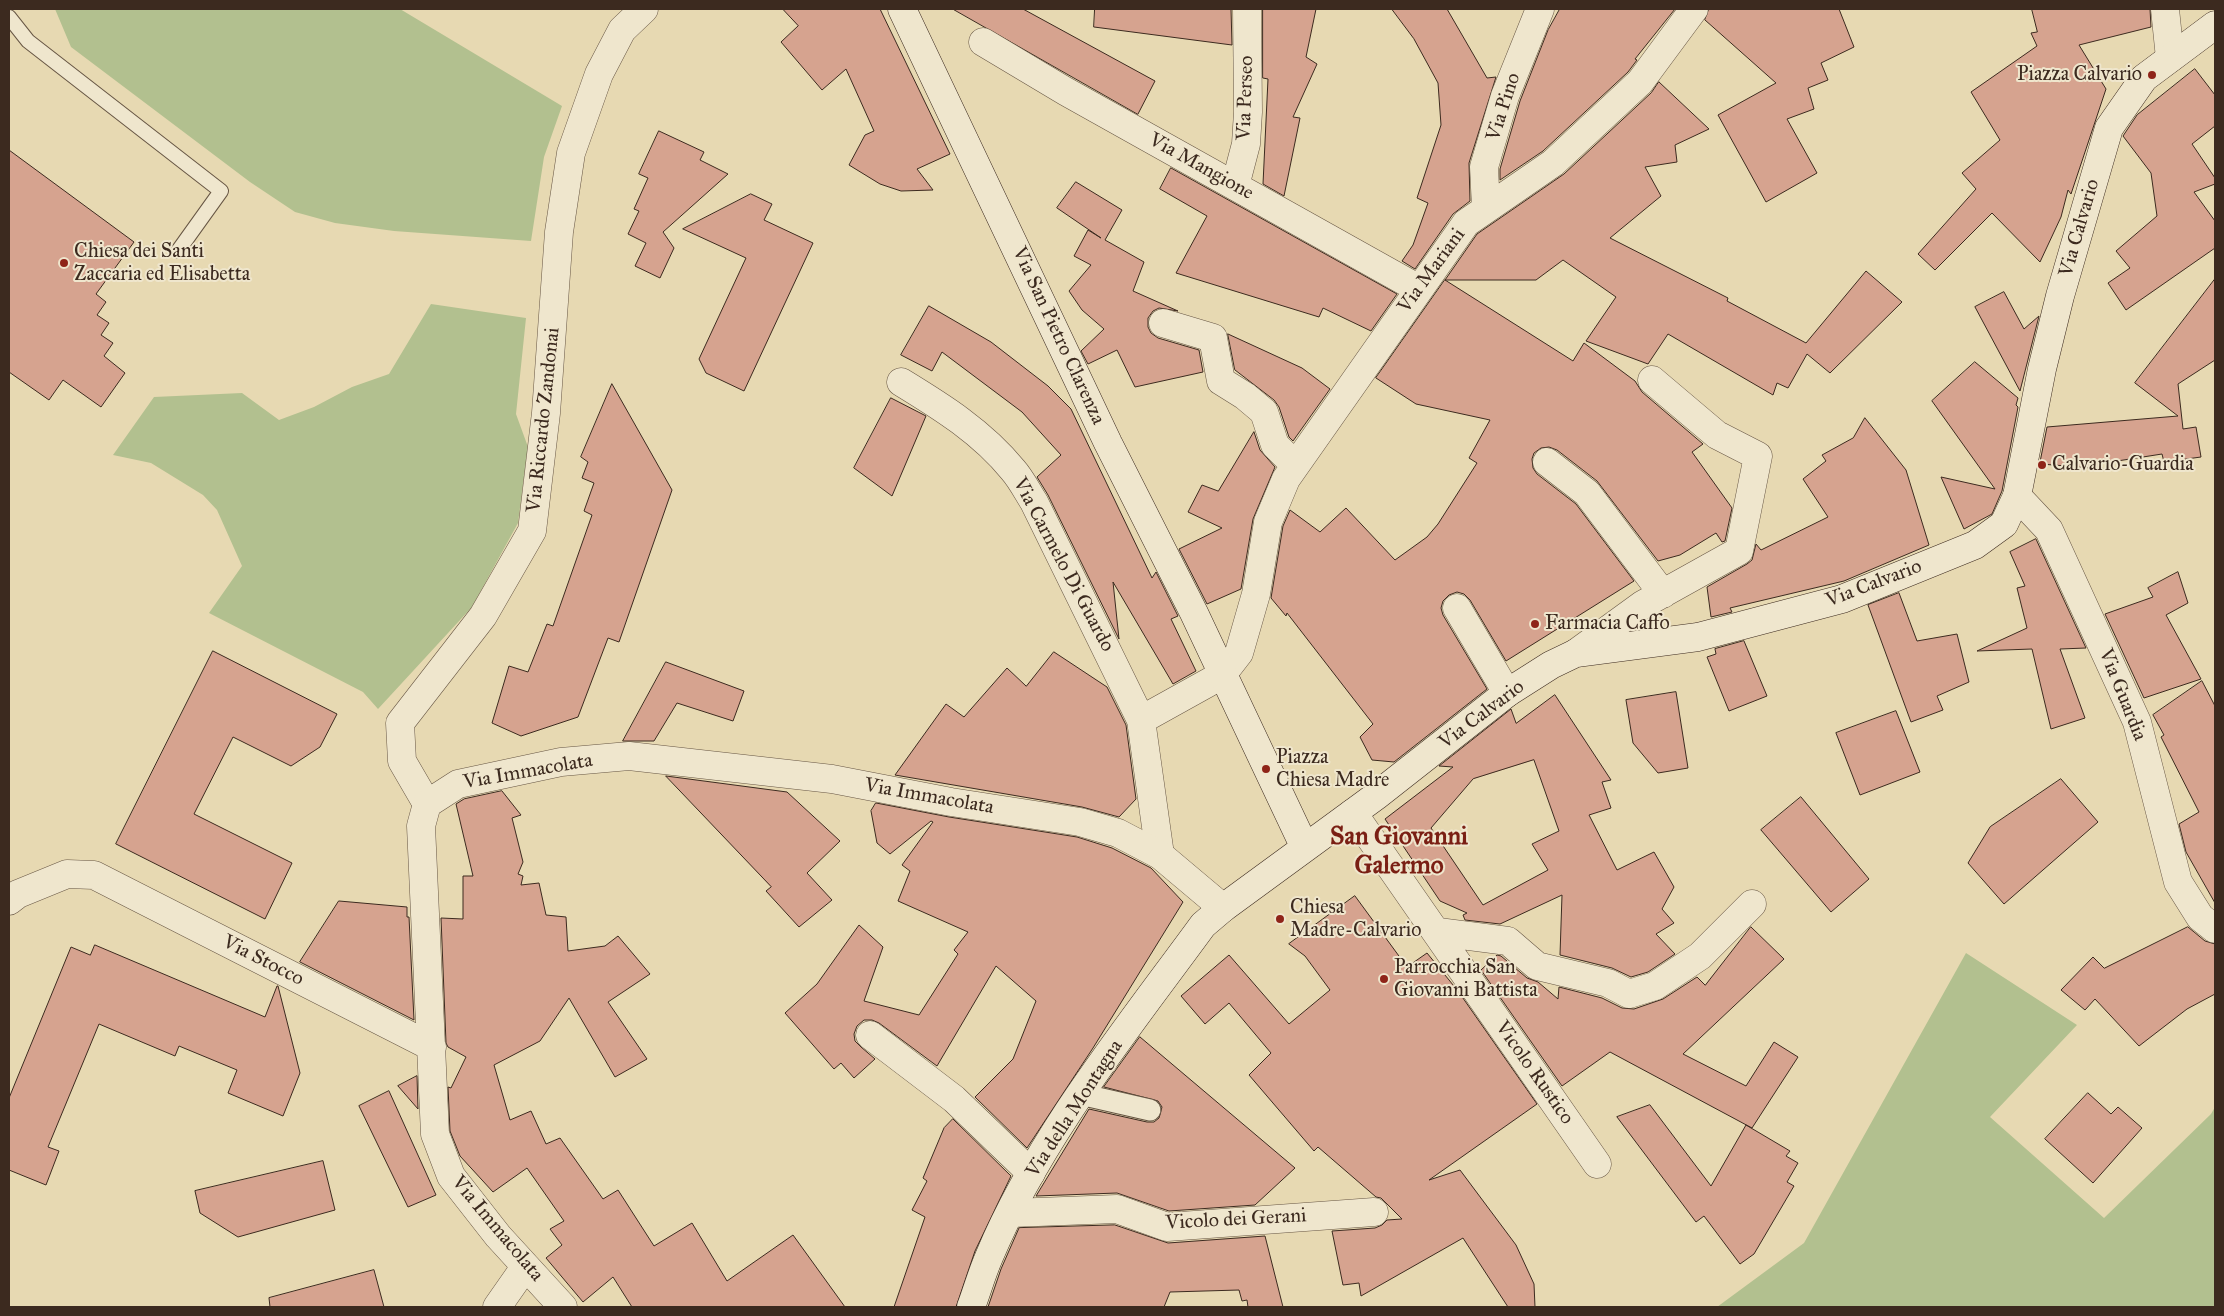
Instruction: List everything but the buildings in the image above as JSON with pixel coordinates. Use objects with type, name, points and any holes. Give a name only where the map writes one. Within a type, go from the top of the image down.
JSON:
[{"type":"street","name":"Via Riccardo Zandonai","points":[[427,804],[402,761],[400,723],[483,616],[532,531],[546,413],[559,232],[570,153],[599,74],[622,30],[644,9]]},
{"type":"street","name":"Via San Pietro Clarenza","points":[[902,9],[1108,443],[1220,669],[1305,848]]},
{"type":"street","name":"Via Perseo","points":[[1235,186],[1246,144],[1247,9]]},
{"type":"street","name":"Via Pino","points":[[1486,208],[1484,168],[1505,96],[1540,9]]},
{"type":"street","name":"Via Mariani","points":[[1220,669],[1239,653],[1256,594],[1268,522],[1286,479],[1466,223],[1553,163],[1640,82],[1694,9]]},
{"type":"street","points":[[2165,9],[2170,58]]},
{"type":"street","name":"Via Calvario","points":[[1305,848],[1376,796],[1508,693],[1551,664],[1576,653],[1698,637],[1842,599],[1975,545],[2004,524],[2017,496],[2042,369],[2060,296],[2110,128],[2144,78],[2215,25]]},
{"type":"street","name":"Via Mangione","points":[[983,42],[1065,91],[1419,289]]},
{"type":"street","points":[[1163,323],[1214,338],[1221,381],[1245,396],[1264,412],[1275,445],[1295,465]]},
{"type":"street","points":[[1576,653],[1642,605],[1739,551],[1758,456],[1717,435],[1652,380]]},
{"type":"street","name":"Via Carmelo Di Guardo","points":[[901,382],[971,428],[1014,471],[1034,502],[1139,714],[1160,855]]},
{"type":"street","points":[[1547,462],[1587,493],[1663,594]]},
{"type":"street","name":"Via Guardia","points":[[2017,496],[2049,530],[2137,722],[2178,882],[2200,916],[2215,929]]},
{"type":"street","points":[[1457,608],[1508,693]]},
{"type":"street","points":[[1139,714],[1220,669]]},
{"type":"street","name":"Via Immacolata","points":[[563,1307],[498,1236],[451,1176],[435,1134],[421,826],[427,804],[458,784],[561,762],[629,756],[832,779],[951,802],[1080,822],[1118,832],[1160,855],[1213,917]]},
{"type":"street","name":"Vicolo Rustico","points":[[1353,813],[1438,932],[1597,1164]]},
{"type":"street","name":"Via della Montagna","points":[[971,1307],[989,1257],[1031,1173],[1080,1094],[1213,917],[1305,848]]},
{"type":"street","name":"Via Stocco","points":[[9,901],[18,894],[67,874],[94,875],[432,1047]]},
{"type":"street","points":[[1438,932],[1508,941],[1537,966],[1608,982],[1629,994],[1655,986],[1700,956],[1752,904]]},
{"type":"street","points":[[870,1035],[954,1099],[1031,1173]]},
{"type":"street","points":[[1080,1094],[1150,1110]]},
{"type":"street","name":"Vicolo dei Gerani","points":[[1011,1213],[1117,1209],[1167,1227],[1374,1212]]},
{"type":"street","points":[[497,1307],[525,1267]]},
{"type":"lane","points":[[9,17],[28,41],[221,191],[178,251]]},
{"type":"green space","points":[[55,9],[400,9],[562,106],[544,157],[531,241],[394,231],[335,223],[295,212],[250,182],[71,47]]},
{"type":"green space","points":[[431,304],[526,318],[516,414],[528,447],[518,523],[472,607],[378,709],[363,692],[209,613],[242,566],[217,510],[203,495],[151,463],[113,455],[154,397],[242,393],[279,420],[314,407],[352,387],[389,374]]},
{"type":"green space","points":[[1966,953],[2077,1025],[1990,1117],[2104,1218],[2211,1114],[2215,1107],[2215,1307],[1717,1307],[1804,1243]]},
{"type":"place","name":"Piazza Calvario","points":[[2152,75]]},
{"type":"place","name":"Chiesa dei Santi Zaccaria ed Elisabetta","points":[[64,263]]},
{"type":"place","name":"Calvario-Guardia","points":[[2042,465]]},
{"type":"place","name":"Farmacia Caffo","points":[[1535,624]]},
{"type":"place","name":"Piazza Chiesa Madre","points":[[1266,769]]},
{"type":"place","name":"Chiesa Madre-Calvario","points":[[1280,919]]},
{"type":"place","name":"Parrocchia San Giovanni Battista","points":[[1384,979]]},
{"type":"district","name":"San Giovanni Galermo","points":[[1399,852]]}]
